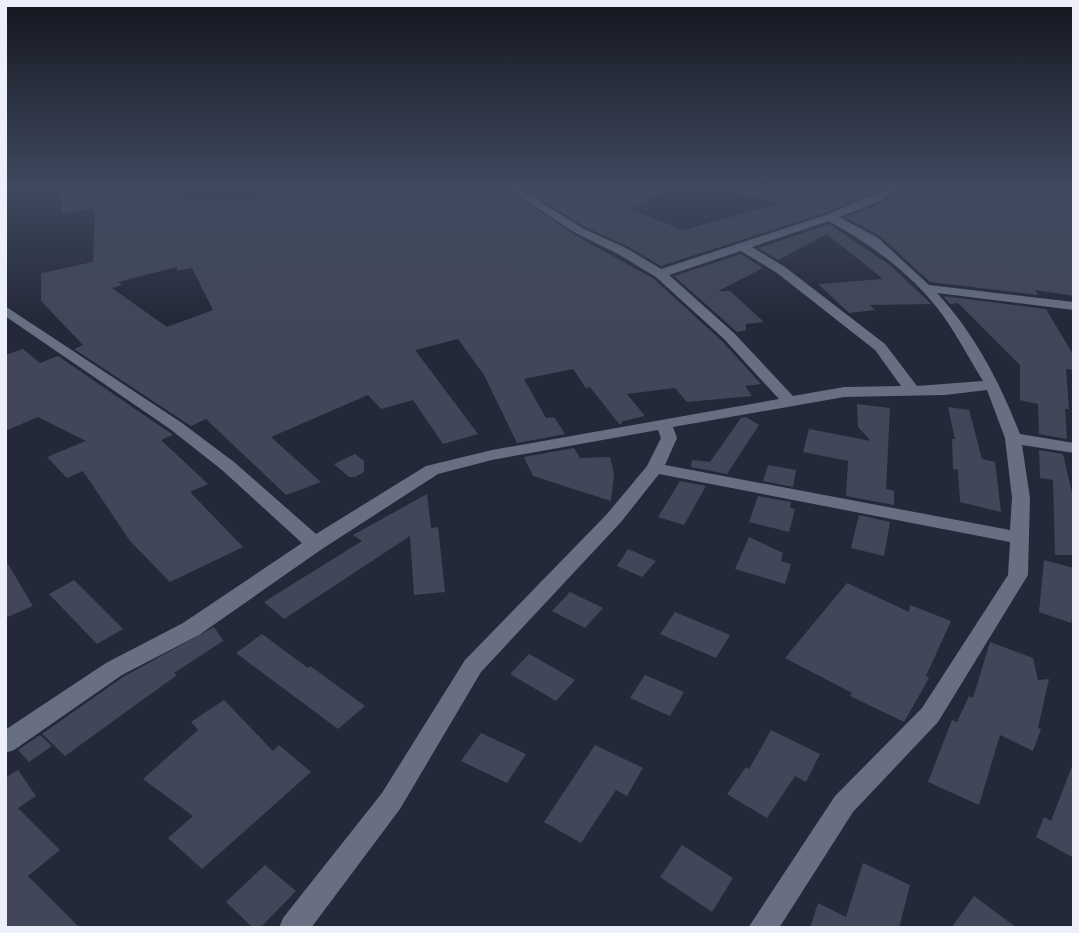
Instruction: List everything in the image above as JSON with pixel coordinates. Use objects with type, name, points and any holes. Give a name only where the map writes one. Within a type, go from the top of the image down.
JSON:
[{"type":"street","points":[[579,231],[622,251],[660,274],[729,336],[790,402]]},
{"type":"street","points":[[660,274],[793,231]]},
{"type":"street","points":[[762,928],[844,804],[930,715],[1018,575],[1021,498],[1013,438],[993,385],[949,314],[874,241],[855,231]]},
{"type":"street","points":[[745,248],[781,270],[880,347],[912,390]]},
{"type":"street","points":[[925,288],[1074,306]]},
{"type":"street","points":[[5,310],[228,466],[315,544]]},
{"type":"street","points":[[5,743],[114,669],[191,629],[315,544],[432,470],[492,455],[844,392],[993,385]]},
{"type":"street","points":[[293,928],[391,801],[473,666],[614,518],[655,468],[669,438],[664,425]]},
{"type":"street","points":[[1013,438],[1074,448]]},
{"type":"street","points":[[655,468],[1020,538]]},
{"type":"building","points":[[94,231],[568,231],[654,279],[722,341],[761,384],[745,386],[752,396],[687,402],[675,388],[627,394],[645,416],[623,421],[620,425],[590,387],[586,388],[573,369],[524,379],[546,418],[554,417],[565,434],[517,443],[484,375],[458,339],[415,350],[478,434],[443,444],[413,400],[381,409],[368,395],[271,437],[321,482],[286,495],[206,419],[191,426],[74,349],[83,345],[41,301],[41,273],[93,262]],"holes":[[[177,267],[177,271],[192,268],[213,310],[167,327],[112,288],[122,285],[118,282]]]},
{"type":"building","points":[[593,231],[771,231],[661,266]]},
{"type":"building","points":[[810,231],[839,231],[890,265],[931,304],[870,305],[875,310],[849,313],[818,284],[883,279],[827,234],[778,260],[758,248]]},
{"type":"building","points":[[870,231],[1074,231],[1074,296],[1035,290],[1038,295],[930,282],[880,236]]},
{"type":"building","points":[[741,254],[763,268],[718,291],[730,291],[764,322],[746,324],[746,330],[737,332],[674,276]]},
{"type":"building","points":[[943,296],[1046,309],[1074,356],[1074,370],[1066,369],[1069,409],[1065,409],[1067,439],[1039,434],[1038,404],[1020,400],[1020,365],[958,303],[950,304]]},
{"type":"building","points":[[23,349],[40,363],[58,356],[173,435],[161,440],[208,484],[190,492],[243,547],[170,582],[130,541],[83,471],[67,478],[47,457],[86,441],[38,417],[5,431],[5,355]]},
{"type":"building","points":[[857,404],[890,408],[886,489],[894,491],[894,505],[846,496],[848,461],[803,452],[809,429],[871,441],[858,427]]},
{"type":"building","points":[[948,407],[969,410],[982,459],[995,462],[1001,512],[960,502],[958,470],[953,469],[952,439],[955,439]]},
{"type":"building","points":[[746,417],[759,425],[727,474],[691,467],[692,460],[710,462],[741,418]]},
{"type":"building","points":[[574,448],[580,458],[610,457],[614,474],[611,501],[533,476],[524,457]]},
{"type":"building","points":[[1039,450],[1063,454],[1074,501],[1074,555],[1055,555],[1053,480],[1040,478]]},
{"type":"building","points":[[355,454],[364,461],[364,472],[349,477],[334,464]]},
{"type":"building","points":[[768,465],[796,470],[793,487],[763,481]]},
{"type":"building","points":[[680,481],[706,486],[684,525],[658,517]]},
{"type":"building","points":[[427,494],[431,528],[438,527],[445,592],[414,595],[410,536],[284,619],[264,602],[362,541],[353,535]]},
{"type":"building","points":[[758,496],[791,502],[790,508],[795,509],[789,532],[749,522]]},
{"type":"building","points":[[859,515],[890,522],[884,556],[851,548]]},
{"type":"building","points":[[749,537],[783,553],[781,561],[791,564],[785,584],[735,569]]},
{"type":"building","points":[[628,549],[656,561],[642,577],[617,566]]},
{"type":"building","points":[[5,559],[33,606],[5,618]]},
{"type":"building","points":[[1044,560],[1074,568],[1074,610],[1071,623],[1039,612]]},
{"type":"building","points":[[74,580],[123,629],[97,644],[49,594]]},
{"type":"building","points":[[847,583],[909,612],[910,605],[951,621],[926,676],[929,678],[904,722],[850,696],[852,693],[785,658]]},
{"type":"building","points":[[570,592],[603,608],[585,628],[552,611]]},
{"type":"building","points":[[675,612],[730,635],[716,658],[660,634]]},
{"type":"building","points":[[214,627],[223,641],[174,673],[177,675],[65,756],[42,734],[123,677]]},
{"type":"building","points":[[262,634],[365,706],[338,729],[236,653]]},
{"type":"building","points":[[990,642],[1033,658],[1038,680],[1049,679],[1038,728],[1041,729],[1033,751],[1000,735],[979,805],[928,782],[952,720],[957,722],[969,696],[973,698]]},
{"type":"building","points":[[529,654],[575,680],[556,701],[510,674]]},
{"type":"building","points":[[645,675],[684,692],[670,716],[630,698]]},
{"type":"building","points":[[224,700],[273,751],[279,745],[311,772],[202,869],[168,838],[193,816],[143,779],[198,730],[191,722]]},
{"type":"building","points":[[771,730],[820,754],[806,782],[795,776],[767,818],[727,794],[746,767],[749,769]]},
{"type":"building","points":[[481,733],[526,754],[507,783],[461,761]]},
{"type":"building","points":[[40,735],[52,746],[29,762],[18,750]]},
{"type":"building","points":[[595,745],[643,768],[627,796],[616,790],[581,843],[544,822]]},
{"type":"building","points":[[1072,766],[1074,858],[1036,837],[1044,817],[1051,821]]},
{"type":"building","points":[[18,770],[36,796],[18,808],[60,850],[28,876],[80,928],[5,928],[5,778]]},
{"type":"building","points":[[682,845],[733,878],[712,912],[660,877]]},
{"type":"building","points":[[863,863],[910,885],[899,928],[810,928],[818,903],[846,917]]},
{"type":"building","points":[[265,865],[296,891],[260,928],[253,928],[226,902]]},
{"type":"building","points":[[974,896],[1017,928],[951,928]]}]
